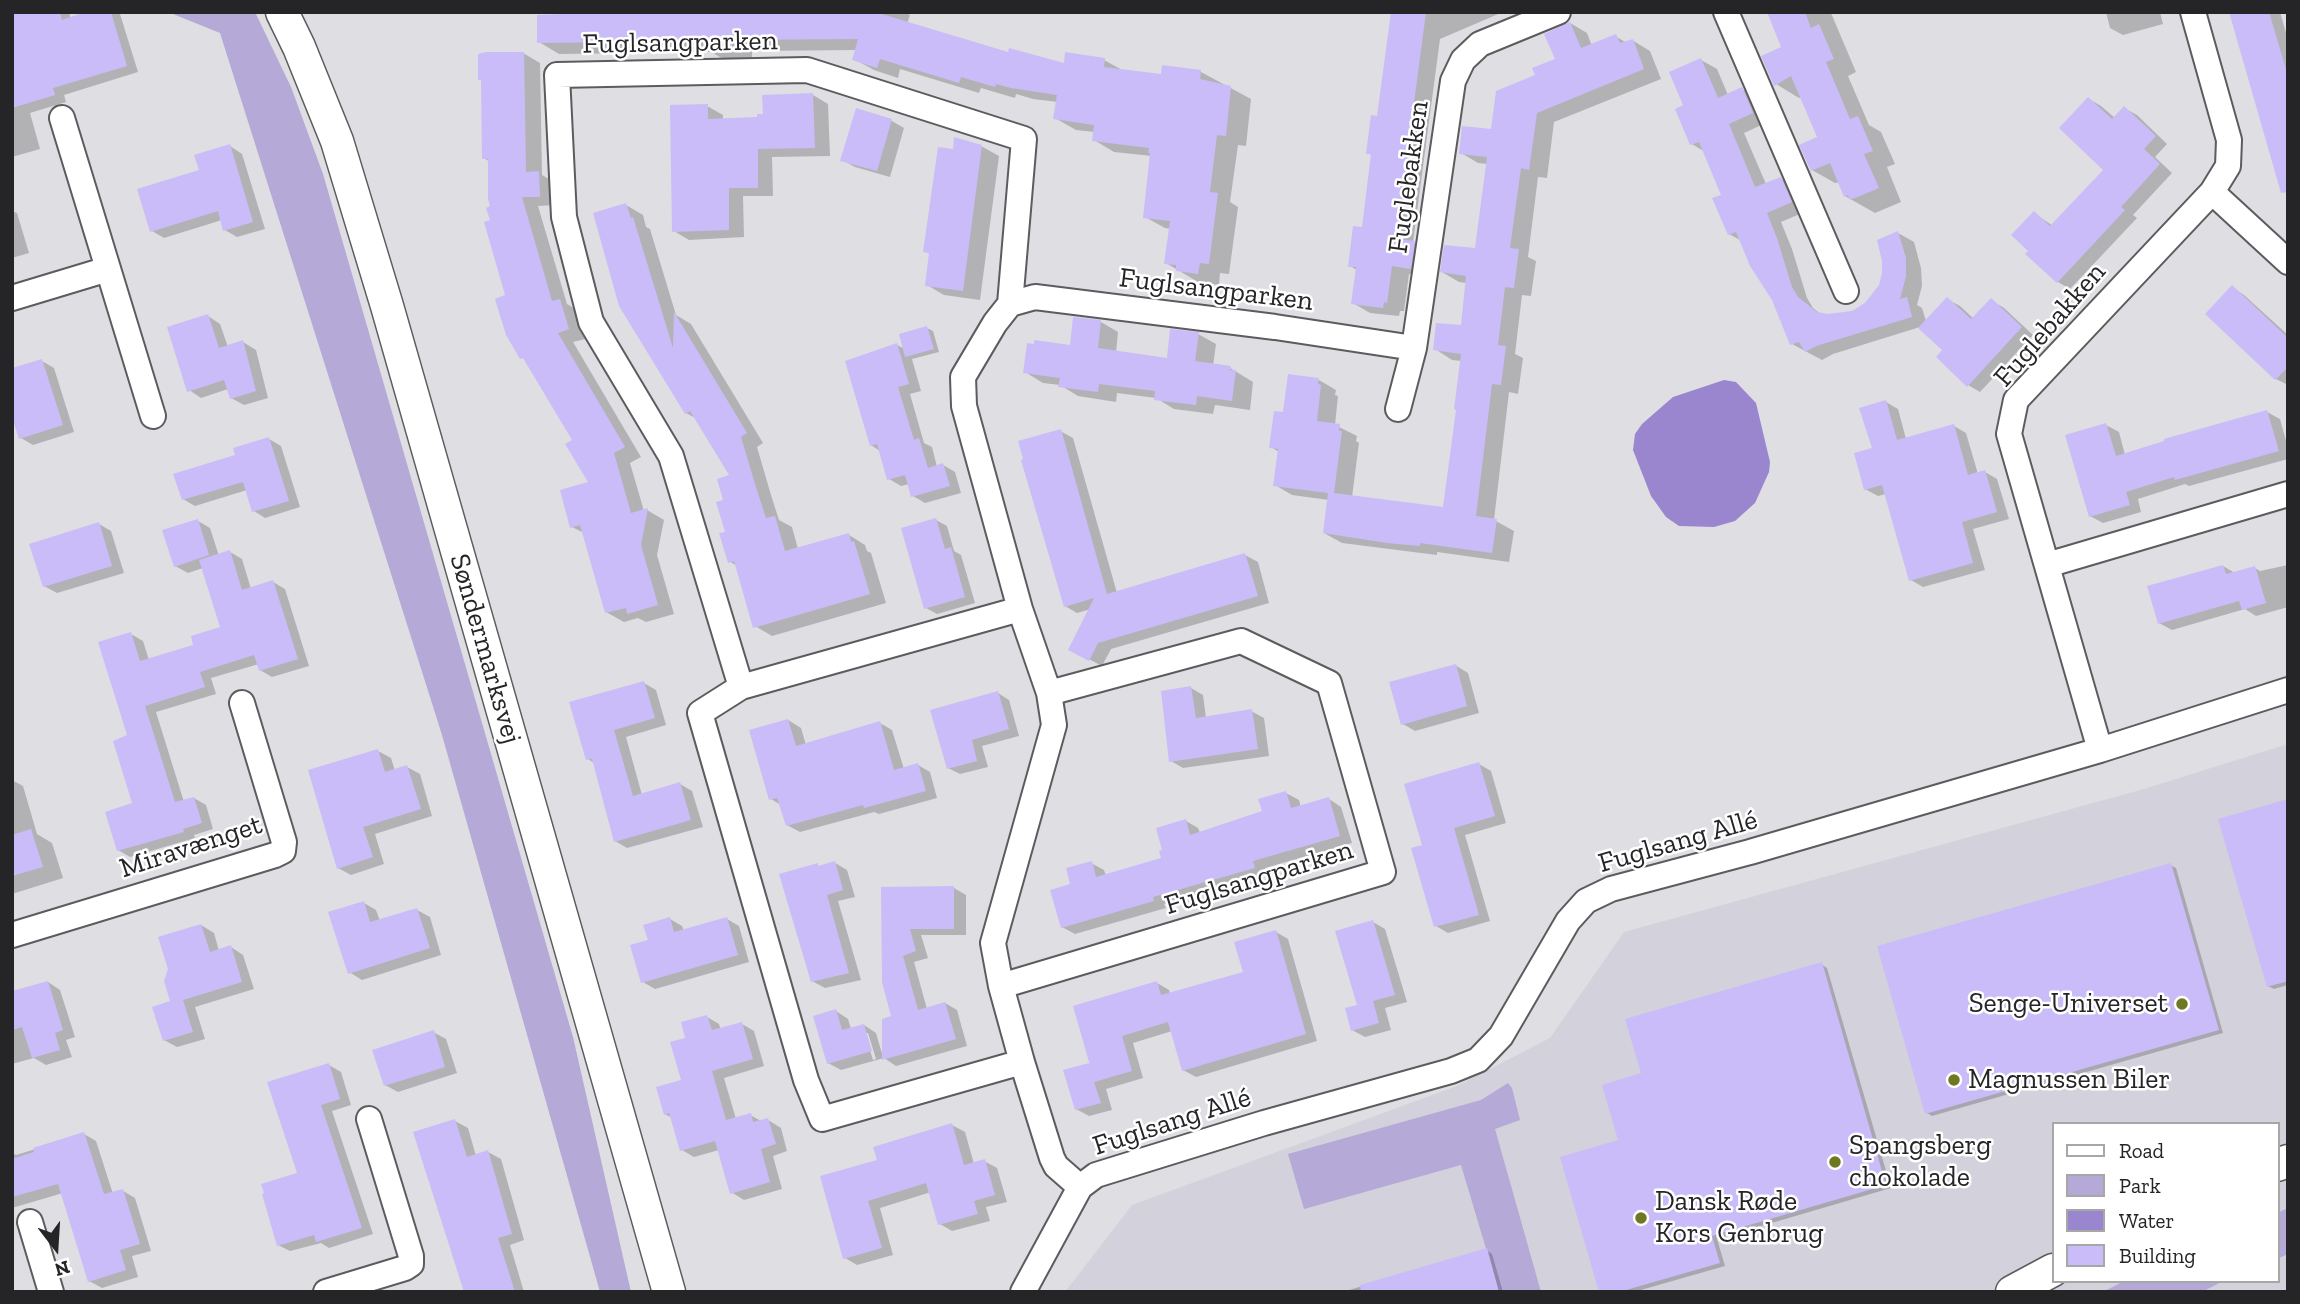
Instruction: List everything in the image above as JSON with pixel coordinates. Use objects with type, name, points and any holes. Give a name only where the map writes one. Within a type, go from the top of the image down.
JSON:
[{"type":"street","name":"Søndermarksvej","points":[[282,12],[337,141],[380,281],[669,1292]]},
{"type":"street","name":"Fuglebakken","points":[[1398,409],[1414,348],[1453,81],[1463,60],[1480,44],[1558,12]]},
{"type":"street","points":[[1726,12],[1846,291]]},
{"type":"street","name":"Fuglebakken","points":[[2100,750],[2009,434],[2016,400],[2212,192],[2228,166],[2229,140],[2193,12]]},
{"type":"street","name":"Fuglsangparken","points":[[741,687],[671,456],[591,322],[564,217],[557,75],[807,70],[1024,139],[1010,304],[1035,297],[1275,327],[1414,348]]},
{"type":"street","points":[[62,118],[153,416]]},
{"type":"street","points":[[2212,192],[2288,262]]},
{"type":"street","points":[[12,298],[108,269]]},
{"type":"street","points":[[1010,304],[995,323],[963,377],[964,406],[1020,608],[1049,693],[1054,725],[993,943],[1001,985],[1022,1062],[1052,1158],[1056,1166],[1080,1187]]},
{"type":"street","points":[[2047,565],[2288,494]]},
{"type":"street","points":[[1020,608],[741,687],[700,713],[803,1069],[822,1119],[1022,1062]]},
{"type":"street","name":"Fuglsangparken","points":[[1001,985],[1384,872],[1329,683],[1241,641],[1049,693]]},
{"type":"street","name":"Fuglsang Allé","points":[[1023,1292],[1080,1187],[1096,1175],[1265,1123],[1451,1071],[1478,1060],[1501,1036],[1569,921],[1586,901],[1611,889],[1749,852],[2100,750],[2288,690]]},
{"type":"street","name":"Miravænget","points":[[12,935],[283,851],[285,842],[242,703]]},
{"type":"street","points":[[326,1292],[411,1264],[411,1256],[369,1119]]},
{"type":"street","points":[[30,1222],[51,1292]]},
{"type":"street","points":[[2012,1292],[2052,1271]]},
{"type":"shaded area","points":[[2288,744],[2288,1292],[1065,1292],[1132,1205],[1457,1086],[1550,1038],[1624,932],[2144,789]]},
{"type":"green space","points":[[168,12],[255,12],[291,87],[323,174],[573,1037],[631,1292],[600,1292],[442,735],[220,33]]},
{"type":"green space","points":[[1508,1083],[1512,1088],[1520,1120],[1495,1129],[1541,1292],[1499,1292],[1461,1165],[1304,1209],[1288,1154],[1481,1100]]},
{"type":"green space","points":[[2288,1208],[2288,1254],[2279,1258],[2279,1212]]},
{"type":"green space","points":[[2120,1283],[2219,1283],[2202,1292],[2103,1292]]},
{"type":"water","points":[[1724,380],[1736,382],[1756,403],[1770,462],[1769,472],[1755,503],[1735,521],[1714,527],[1679,526],[1666,517],[1651,496],[1633,450],[1635,434],[1642,424],[1673,397]]},
{"type":"building","points":[[12,12],[60,12],[62,20],[85,12],[111,12],[127,66],[53,88],[55,95],[12,108]]},
{"type":"building","points":[[562,12],[875,12],[1008,52],[1009,48],[1064,63],[1065,52],[1105,58],[1104,67],[1161,74],[1162,65],[1201,70],[1200,79],[1231,86],[1226,136],[1217,135],[1210,192],[1218,193],[1209,264],[1200,263],[1198,274],[1176,271],[1176,265],[1164,264],[1170,221],[1143,218],[1149,148],[1092,141],[1094,125],[1053,119],[1057,95],[996,84],[995,87],[961,77],[959,83],[880,59],[877,68],[852,60],[858,39],[732,40],[732,50],[705,51],[705,41],[537,43],[537,15]]},
{"type":"building","points":[[1391,12],[1426,12],[1396,239],[1415,241],[1411,269],[1392,266],[1387,303],[1384,302],[1383,308],[1351,304],[1356,267],[1348,267],[1353,226],[1362,227],[1371,154],[1366,154],[1371,115],[1377,116]]},
{"type":"building","points":[[1767,12],[1805,12],[1811,28],[1819,24],[1834,59],[1826,62],[1850,119],[1858,116],[1873,151],[1864,154],[1879,188],[1850,200],[1848,195],[1844,197],[1830,163],[1811,171],[1799,145],[1817,137],[1791,76],[1774,86],[1761,56],[1781,47]]},
{"type":"building","points":[[2229,12],[2269,12],[2288,76],[2288,192],[2281,193]]},
{"type":"building","points":[[1570,22],[1581,48],[1616,34],[1620,43],[1633,39],[1644,69],[1537,113],[1529,170],[1521,168],[1510,248],[1519,249],[1514,288],[1505,287],[1498,345],[1506,346],[1501,385],[1492,384],[1476,516],[1497,519],[1492,553],[1420,543],[1420,546],[1387,543],[1323,533],[1328,493],[1273,486],[1278,449],[1269,448],[1274,411],[1283,412],[1288,374],[1319,378],[1318,384],[1321,385],[1317,421],[1340,424],[1339,431],[1342,431],[1334,493],[1443,507],[1461,354],[1433,350],[1436,323],[1461,325],[1466,276],[1440,272],[1444,245],[1475,248],[1487,157],[1459,154],[1462,126],[1491,129],[1496,91],[1535,75],[1532,68],[1555,59],[1544,34]]},
{"type":"building","points":[[524,52],[526,172],[539,171],[540,197],[522,197],[552,301],[560,299],[569,329],[558,333],[625,447],[614,453],[631,513],[648,508],[641,545],[658,605],[627,614],[626,608],[605,613],[580,525],[570,528],[560,490],[588,482],[565,444],[572,440],[523,358],[520,359],[506,335],[495,299],[505,295],[484,222],[490,220],[486,208],[490,206],[488,159],[482,159],[478,54]]},
{"type":"building","points":[[1701,58],[1718,98],[1742,87],[1753,113],[1729,124],[1755,187],[1781,177],[1792,202],[1767,213],[1792,287],[1798,297],[1817,312],[1828,314],[1852,311],[1865,303],[1879,285],[1882,273],[1877,240],[1898,231],[1906,258],[1906,276],[1900,299],[1907,297],[1912,317],[1816,346],[1805,352],[1799,342],[1790,345],[1772,300],[1750,266],[1736,232],[1728,235],[1712,198],[1721,195],[1699,142],[1690,145],[1675,109],[1683,105],[1669,72]]},
{"type":"building","points":[[813,93],[815,148],[758,149],[758,188],[729,188],[729,230],[672,232],[670,105],[708,104],[708,119],[757,117],[757,114],[763,114],[762,95]]},
{"type":"building","points":[[2088,97],[2112,119],[2124,106],[2156,136],[2144,149],[2160,164],[2121,207],[2125,210],[2057,283],[2025,254],[2028,251],[2011,235],[2034,211],[2050,226],[2103,170],[2059,128]]},
{"type":"building","points":[[856,108],[892,119],[877,171],[840,161]]},
{"type":"building","points":[[954,137],[982,145],[963,291],[925,286],[929,253],[923,252],[938,147],[953,149]]},
{"type":"building","points":[[230,144],[253,222],[223,231],[218,211],[150,232],[137,189],[199,170],[194,155]]},
{"type":"building","points":[[626,203],[631,218],[633,217],[673,348],[674,312],[747,433],[741,437],[755,484],[766,518],[775,516],[785,551],[849,533],[851,542],[854,541],[870,594],[753,628],[734,561],[728,563],[719,533],[725,532],[716,502],[723,500],[717,479],[729,475],[690,411],[685,414],[619,306],[593,213]]},
{"type":"building","points":[[2232,285],[2288,338],[2288,367],[2275,380],[2205,314]]},
{"type":"building","points":[[1947,297],[1971,319],[1991,298],[2022,327],[1967,387],[1936,357],[1942,350],[1918,328]]},
{"type":"building","points":[[208,314],[219,348],[243,340],[256,391],[230,399],[224,380],[187,392],[167,327]]},
{"type":"building","points":[[1073,317],[1101,320],[1098,348],[1167,358],[1170,329],[1199,332],[1195,361],[1231,366],[1230,370],[1236,370],[1232,401],[1197,396],[1196,405],[1154,400],[1155,391],[1099,384],[1098,392],[1058,387],[1060,378],[1023,373],[1027,343],[1034,344],[1034,340],[1070,345]]},
{"type":"building","points":[[927,326],[934,349],[905,357],[899,334]]},
{"type":"building","points":[[897,343],[909,384],[898,387],[914,440],[919,438],[928,468],[943,463],[950,486],[911,497],[905,475],[887,480],[877,444],[870,446],[845,361]]},
{"type":"building","points":[[42,359],[63,425],[19,439],[12,417],[12,368]]},
{"type":"building","points":[[1886,400],[1897,440],[1954,424],[1968,475],[1985,470],[1997,512],[1962,522],[1973,563],[1909,581],[1882,485],[1864,490],[1854,453],[1872,448],[1859,408]]},
{"type":"building","points":[[2267,410],[2279,451],[2126,492],[2130,505],[2089,517],[2065,435],[2106,423],[2116,456],[2164,439]]},
{"type":"building","points":[[1061,429],[1107,594],[1245,553],[1258,596],[1098,643],[1089,661],[1068,650],[1094,598],[1064,607],[1021,460],[1023,459],[1018,441]]},
{"type":"building","points":[[269,437],[289,501],[252,512],[243,482],[182,500],[173,474],[235,455],[233,448]]},
{"type":"building","points":[[936,518],[945,549],[951,547],[965,597],[924,609],[901,528]]},
{"type":"building","points":[[198,519],[209,555],[174,567],[162,530]]},
{"type":"building","points":[[99,522],[112,566],[43,587],[29,544]]},
{"type":"building","points":[[230,550],[242,590],[273,580],[298,659],[259,671],[254,655],[200,672],[205,687],[145,706],[175,802],[194,797],[202,823],[183,829],[184,832],[117,851],[105,812],[132,803],[113,741],[127,735],[98,642],[131,632],[140,661],[193,645],[191,636],[220,627],[199,560]]},
{"type":"building","points":[[2223,565],[2226,574],[2255,566],[2266,603],[2242,610],[2239,601],[2158,624],[2147,586]]},
{"type":"building","points":[[1456,664],[1467,706],[1401,725],[1389,682]]},
{"type":"building","points":[[644,681],[655,718],[614,730],[633,796],[680,782],[691,820],[614,842],[592,759],[586,760],[569,702]]},
{"type":"building","points":[[1191,686],[1196,718],[1252,709],[1258,749],[1169,762],[1161,691]]},
{"type":"building","points":[[998,691],[1009,729],[972,740],[977,761],[947,769],[930,710]]},
{"type":"building","points":[[788,719],[796,746],[880,721],[894,770],[918,763],[926,791],[786,826],[777,798],[769,800],[749,730]]},
{"type":"building","points":[[378,749],[385,772],[407,765],[421,809],[363,827],[373,857],[337,869],[308,770]]},
{"type":"building","points":[[1479,762],[1495,816],[1454,828],[1479,915],[1434,927],[1411,848],[1422,845],[1404,784]]},
{"type":"building","points":[[1286,791],[1291,808],[1329,797],[1340,836],[1253,861],[1255,868],[1153,897],[1154,901],[1061,928],[1050,890],[1070,884],[1066,868],[1092,861],[1096,877],[1161,858],[1159,851],[1162,850],[1156,828],[1186,819],[1190,835],[1262,811],[1258,799]]},
{"type":"building","points":[[2288,799],[2288,981],[2267,987],[2218,819]]},
{"type":"building","points":[[31,829],[43,867],[12,876],[12,835]]},
{"type":"building","points":[[835,861],[843,890],[827,895],[849,973],[811,982],[779,874]]},
{"type":"building","points":[[2171,863],[2219,1030],[1925,1114],[1877,946]]},
{"type":"building","points":[[954,886],[954,929],[910,929],[916,951],[903,956],[918,1010],[945,1002],[956,1039],[882,1060],[882,1019],[891,1016],[882,982],[881,887]]},
{"type":"building","points":[[364,901],[370,922],[417,908],[430,948],[348,974],[328,912]]},
{"type":"building","points":[[670,917],[674,932],[727,917],[738,955],[641,983],[630,945],[648,940],[643,925]]},
{"type":"building","points":[[1373,920],[1395,995],[1373,1001],[1379,1023],[1351,1031],[1345,1008],[1357,1005],[1335,931]]},
{"type":"building","points":[[201,924],[210,952],[231,945],[242,982],[183,1000],[193,1032],[163,1041],[152,1007],[170,1001],[164,981],[168,969],[158,937]]},
{"type":"building","points":[[1276,930],[1306,1034],[1182,1071],[1168,1022],[1122,1036],[1132,1071],[1094,1082],[1101,1103],[1075,1110],[1063,1070],[1089,1063],[1091,1069],[1073,1006],[1157,981],[1161,995],[1243,972],[1234,942]]},
{"type":"building","points":[[1822,962],[1886,1185],[1712,1236],[1720,1263],[1619,1292],[1599,1292],[1560,1157],[1618,1140],[1602,1085],[1641,1073],[1625,1019]]},
{"type":"building","points":[[48,981],[63,1030],[55,1033],[60,1050],[32,1058],[22,1027],[12,1030],[12,991]]},
{"type":"building","points":[[836,1009],[842,1030],[864,1024],[872,1051],[827,1064],[813,1016]]},
{"type":"building","points":[[707,1015],[712,1030],[742,1022],[753,1059],[712,1071],[726,1120],[751,1113],[753,1122],[768,1118],[776,1144],[761,1149],[770,1182],[730,1194],[715,1141],[680,1151],[669,1113],[664,1115],[656,1087],[681,1080],[670,1042],[685,1038],[681,1022]]},
{"type":"building","points":[[434,1030],[445,1067],[384,1086],[372,1050]]},
{"type":"building","points":[[329,1063],[340,1099],[321,1105],[362,1228],[316,1242],[314,1235],[277,1246],[261,1184],[297,1173],[267,1082]]},
{"type":"building","points":[[455,1119],[467,1157],[488,1150],[512,1234],[498,1238],[515,1292],[464,1292],[413,1132]]},
{"type":"building","points":[[952,1123],[964,1165],[985,1159],[995,1195],[974,1201],[978,1214],[938,1225],[926,1183],[868,1201],[882,1248],[843,1259],[820,1176],[877,1160],[873,1147]]},
{"type":"building","points":[[84,1132],[104,1194],[123,1189],[140,1244],[120,1250],[126,1270],[88,1282],[58,1184],[12,1197],[12,1159],[34,1152],[33,1148]]},
{"type":"building","points":[[1487,1248],[1499,1292],[1361,1292],[1360,1285]]},
{"type":"place","name":"Senge-Universet","points":[[2182,1004]]},
{"type":"place","name":"Magnussen Biler","points":[[1954,1080]]},
{"type":"place","name":"Spangsberg chokolade","points":[[1835,1162]]},
{"type":"place","name":"Dansk Røde Kors Genbrug","points":[[1641,1218]]}]
